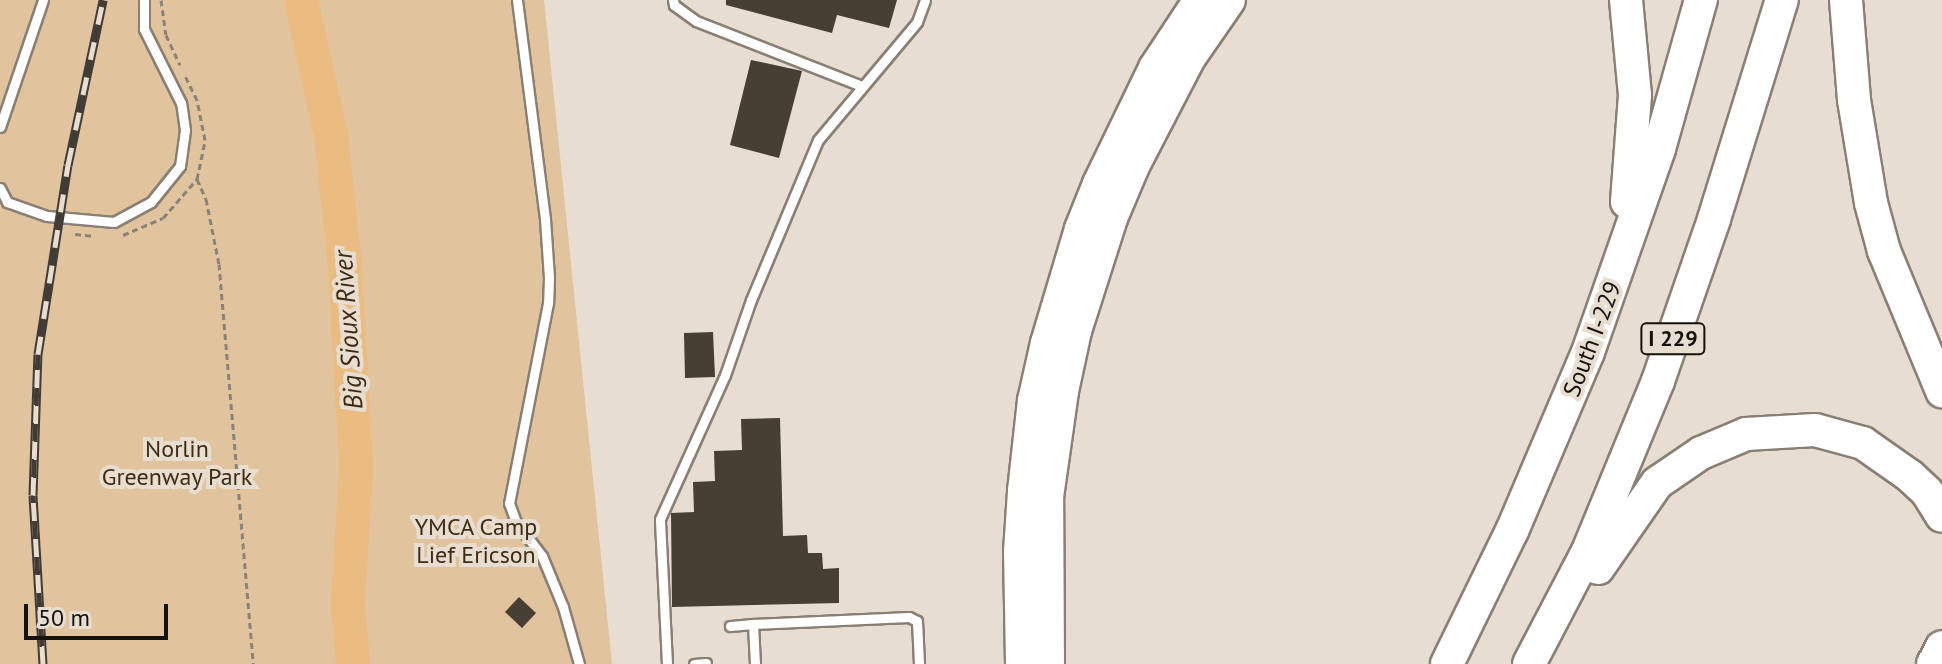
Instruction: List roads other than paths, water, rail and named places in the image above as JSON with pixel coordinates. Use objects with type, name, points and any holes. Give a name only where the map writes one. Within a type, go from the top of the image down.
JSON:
[{"type":"highway","points":[[1022,664],[1020,552],[1025,479],[1034,401],[1047,343],[1067,272],[1099,184],[1155,68],[1200,0]]},
{"type":"highway","points":[[1048,664],[1047,497],[1060,404],[1075,331],[1092,274],[1133,166],[1189,58],[1229,0]]},
{"type":"highway","points":[[1588,352],[1613,261],[1631,173],[1635,95],[1626,0]]},
{"type":"highway","name":"South I-229","points":[[1447,664],[1512,531],[1588,352],[1659,149],[1701,0]]},
{"type":"highway","name":"I 229","points":[[1532,664],[1588,551],[1658,381],[1710,233],[1782,0]]},
{"type":"highway","points":[[1846,0],[1854,100],[1871,203],[1884,251],[1942,391]]},
{"type":"highway","points":[[1532,664],[1657,483],[1678,466],[1746,434],[1781,430],[1840,434],[1888,458],[1927,492],[1942,516]]},
{"type":"highway","points":[[1933,664],[1942,647]]},
{"type":"lane","points":[[0,127],[43,0]]},
{"type":"lane","points":[[0,188],[7,202],[47,216],[114,222],[151,202],[180,166],[185,130],[181,103],[144,29],[144,0]]},
{"type":"lane","points":[[517,0],[545,219],[549,278],[548,303],[509,503],[516,522],[542,556],[563,607],[579,664]]},
{"type":"lane","points":[[673,0],[674,5],[696,21],[862,86]]},
{"type":"lane","points":[[667,664],[660,519],[725,375],[751,300],[818,140],[917,22],[925,0]]},
{"type":"lane","points":[[730,626],[909,617],[917,621],[919,664]]},
{"type":"lane","points":[[753,624],[755,664]]},
{"type":"lane","points":[[694,664],[706,663]]},
{"type":"waterway","name":"Big Sioux River","points":[[301,0],[331,135],[345,267],[356,466],[348,604],[353,664]]},
{"type":"railway","points":[[43,664],[33,495],[38,354],[68,165],[103,0]]},
{"type":"park label","name":"Norlin Greenway Park","points":[[177,463]]},
{"type":"park label","name":"YMCA Camp Lief Ericson","points":[[476,541]]}]
